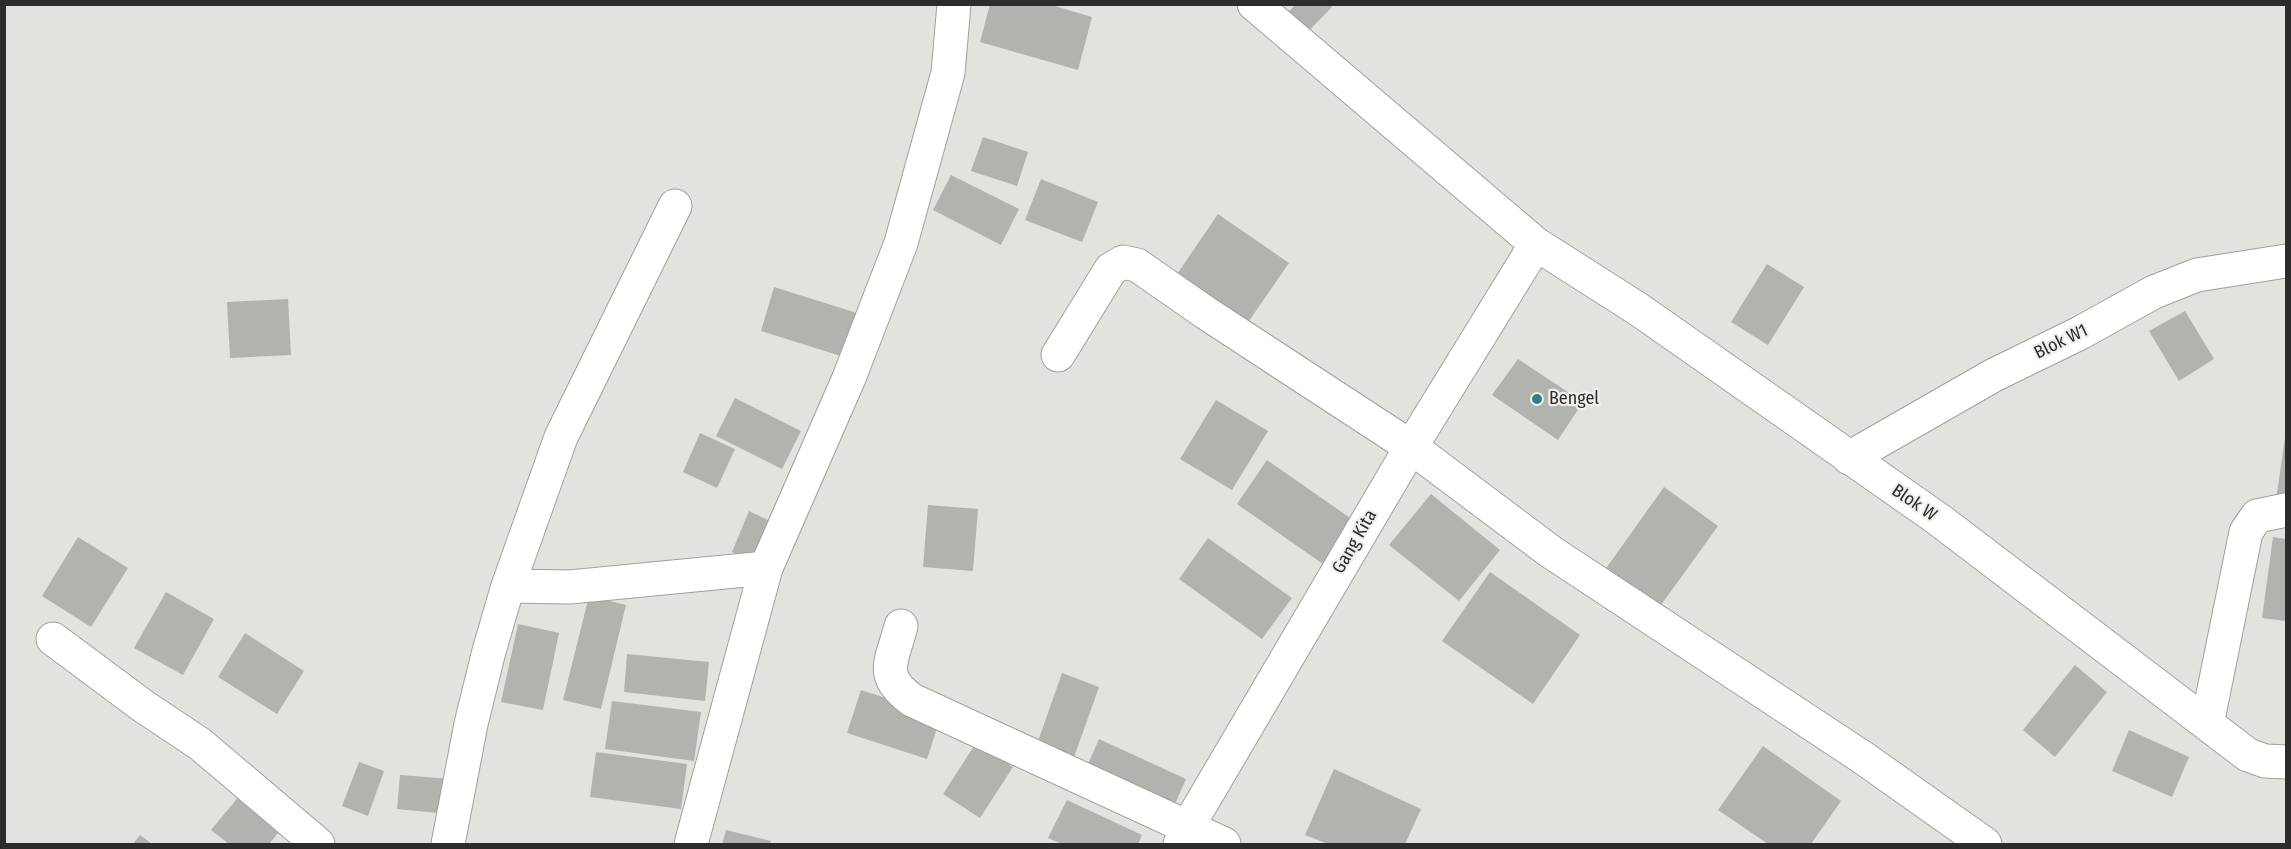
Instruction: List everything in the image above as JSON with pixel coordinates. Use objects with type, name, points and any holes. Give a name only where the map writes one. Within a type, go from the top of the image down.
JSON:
[{"type":"street","points":[[691,844],[766,568],[849,378],[901,243],[948,73],[954,4]]},
{"type":"street","name":"Blok W","points":[[1254,4],[1536,244],[1638,309],[1938,519],[2248,755],[2265,761],[2286,762]]},
{"type":"street","points":[[448,844],[471,724],[489,651],[508,586],[561,437],[675,206]]},
{"type":"street","name":"Gang Kita","points":[[1183,836],[1411,447],[1536,244]]},
{"type":"street","name":"Blok W1","points":[[1850,458],[1994,375],[2080,333],[2154,292],[2197,274],[2286,261]]},
{"type":"street","points":[[1058,355],[1111,269],[1122,262],[1137,265],[1206,313],[1411,447],[1551,552],[1862,757],[1985,844]]},
{"type":"street","points":[[2207,724],[2246,532],[2257,516],[2286,510]]},
{"type":"street","points":[[508,586],[570,587],[766,568]]},
{"type":"street","points":[[902,626],[890,670],[897,689],[912,700],[1183,836],[1224,844]]},
{"type":"street","points":[[53,639],[142,706],[200,744],[318,844]]},
{"type":"building","points":[[990,4],[1048,4],[1092,17],[1078,70],[980,42]]},
{"type":"building","points":[[1296,4],[1330,4],[1332,7],[1298,42],[1278,23]]},
{"type":"building","points":[[983,137],[1028,152],[1017,186],[971,171]]},
{"type":"building","points":[[951,175],[1019,209],[1001,245],[933,210]]},
{"type":"building","points":[[1041,179],[1098,202],[1082,242],[1025,220]]},
{"type":"building","points":[[1218,214],[1289,263],[1240,334],[1169,286]]},
{"type":"building","points":[[1767,264],[1804,287],[1768,345],[1731,322]]},
{"type":"building","points":[[774,287],[857,313],[844,357],[761,331]]},
{"type":"building","points":[[288,299],[291,355],[230,358],[227,302]]},
{"type":"building","points":[[2185,311],[2214,359],[2179,381],[2149,331]]},
{"type":"building","name":"Bengel","points":[[1518,359],[1583,402],[1558,440],[1492,395]]},
{"type":"building","points":[[735,398],[801,431],[782,469],[716,436]]},
{"type":"building","points":[[1216,400],[1268,431],[1232,490],[1180,459]]},
{"type":"building","points":[[700,433],[735,449],[717,488],[683,472]]},
{"type":"building","points":[[2286,438],[2286,501],[2276,500]]},
{"type":"building","points":[[1267,460],[1353,520],[1323,564],[1237,504]]},
{"type":"building","points":[[1664,487],[1718,526],[1656,612],[1602,574]]},
{"type":"building","points":[[1431,494],[1500,550],[1459,601],[1389,545]]},
{"type":"building","points":[[928,505],[978,509],[973,571],[923,567]]},
{"type":"building","points":[[749,511],[770,521],[752,561],[732,552]]},
{"type":"building","points":[[78,537],[128,568],[91,627],[42,596]]},
{"type":"building","points":[[2273,537],[2286,539],[2286,621],[2262,618]]},
{"type":"building","points":[[1208,538],[1292,598],[1262,639],[1179,579]]},
{"type":"building","points":[[1490,572],[1580,635],[1533,704],[1442,641]]},
{"type":"building","points":[[166,592],[214,619],[183,675],[134,648]]},
{"type":"building","points":[[589,596],[626,605],[601,709],[563,700]]},
{"type":"building","points":[[518,624],[559,633],[543,710],[501,702]]},
{"type":"building","points":[[245,633],[304,671],[277,714],[218,677]]},
{"type":"building","points":[[627,654],[709,662],[705,701],[624,692]]},
{"type":"building","points":[[2075,665],[2107,692],[2055,757],[2023,730]]},
{"type":"building","points":[[1062,673],[1099,687],[1067,777],[1030,764]]},
{"type":"building","points":[[861,690],[941,716],[927,759],[847,733]]},
{"type":"building","points":[[612,701],[701,712],[694,761],[605,749]]},
{"type":"building","points":[[2129,730],[2189,757],[2172,797],[2112,771]]},
{"type":"building","points":[[1099,739],[1186,779],[1163,831],[1076,791]]},
{"type":"building","points":[[976,743],[1013,767],[980,818],[943,794]]},
{"type":"building","points":[[1763,746],[1841,801],[1811,844],[1768,844],[1718,810]]},
{"type":"building","points":[[596,752],[687,764],[681,809],[590,797]]},
{"type":"building","points":[[359,762],[384,771],[368,816],[342,806]]},
{"type":"building","points":[[1334,769],[1421,809],[1405,844],[1328,844],[1305,835]]},
{"type":"building","points":[[400,775],[451,779],[448,814],[397,809]]},
{"type":"building","points":[[241,794],[283,827],[269,844],[229,844],[211,830]]},
{"type":"building","points":[[1067,800],[1142,835],[1138,844],[1062,844],[1048,838]]},
{"type":"building","points":[[726,830],[771,841],[770,844],[722,844]]},
{"type":"building","points":[[140,835],[152,844],[133,844]]},
{"type":"place","name":"Bengel","points":[[1537,399]]}]
